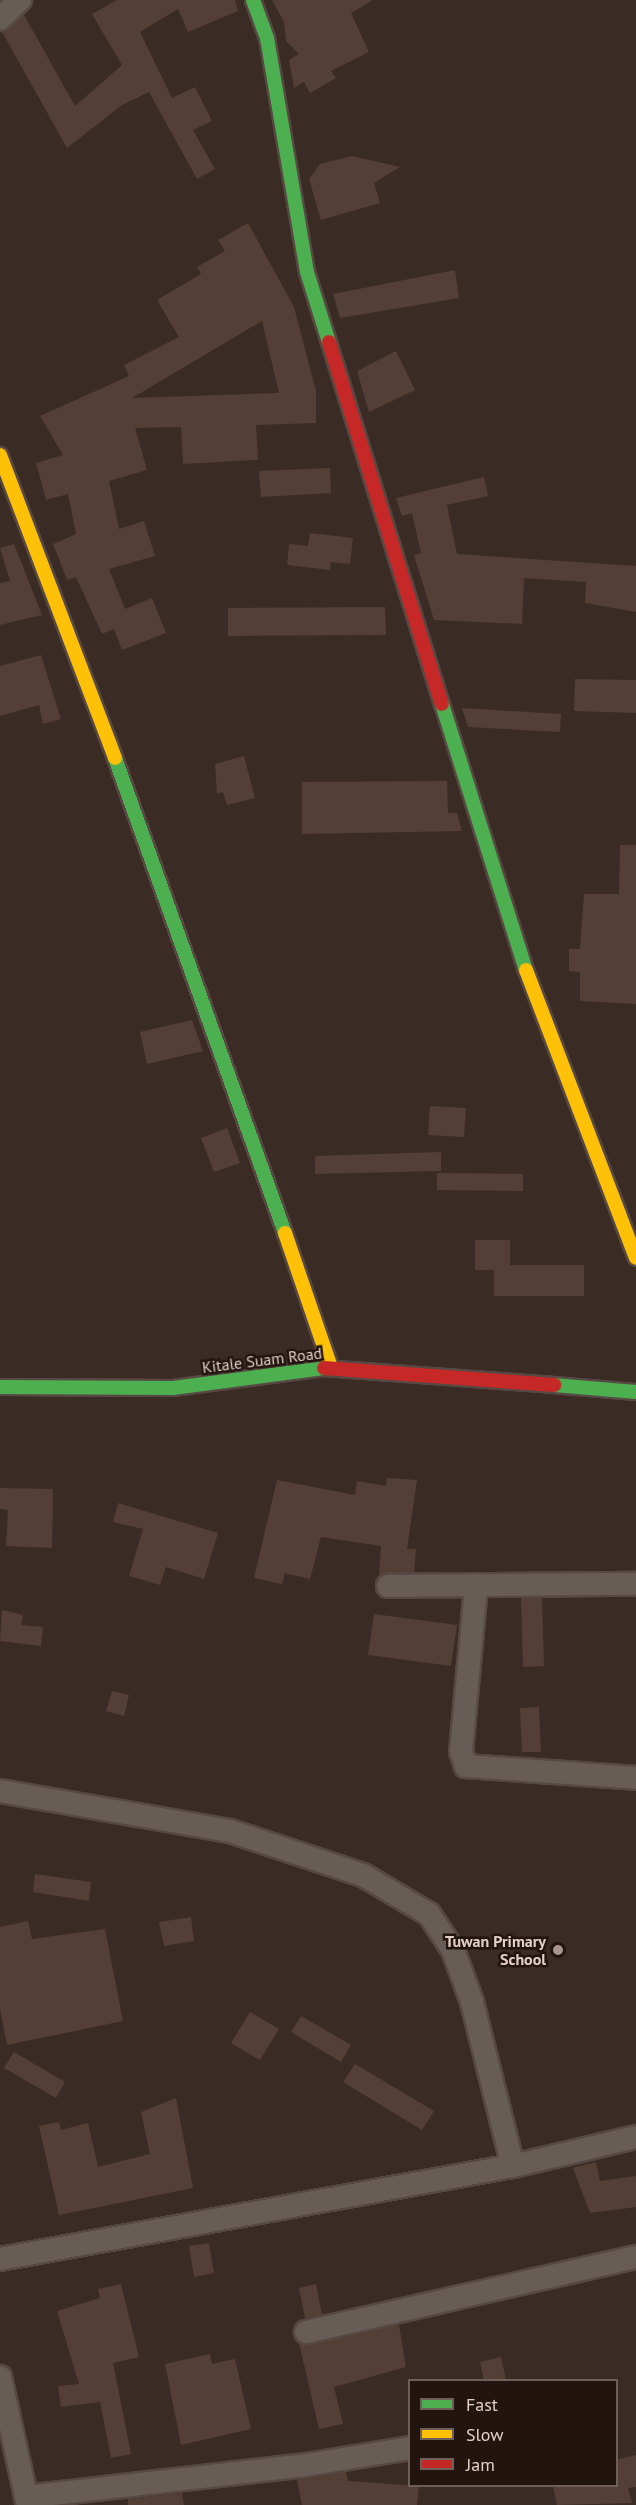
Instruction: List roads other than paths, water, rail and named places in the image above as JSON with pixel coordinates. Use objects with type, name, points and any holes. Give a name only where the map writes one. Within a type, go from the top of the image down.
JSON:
[{"type":"main road","points":[[253,0],[267,38],[307,272],[519,952],[636,1258]]},
{"type":"main road","points":[[0,455],[169,899],[331,1367]]},
{"type":"main road","name":"Kitale Suam Road","points":[[0,1387],[173,1388],[331,1367],[636,1392]]},
{"type":"street","points":[[0,19],[20,0]]},
{"type":"street","points":[[388,1586],[636,1584]]},
{"type":"street","points":[[476,1587],[461,1751],[466,1766],[636,1778]]},
{"type":"street","points":[[0,1791],[230,1831],[363,1875],[429,1914],[453,1950],[472,2002],[513,2166]]},
{"type":"street","points":[[0,2259],[513,2166],[636,2137]]},
{"type":"street","points":[[306,2332],[636,2257]]},
{"type":"street","points":[[0,2376],[8,2457],[27,2501],[300,2466],[408,2448]]},
{"type":"place","name":"Tuwan Primary School","points":[[558,1950]]}]
